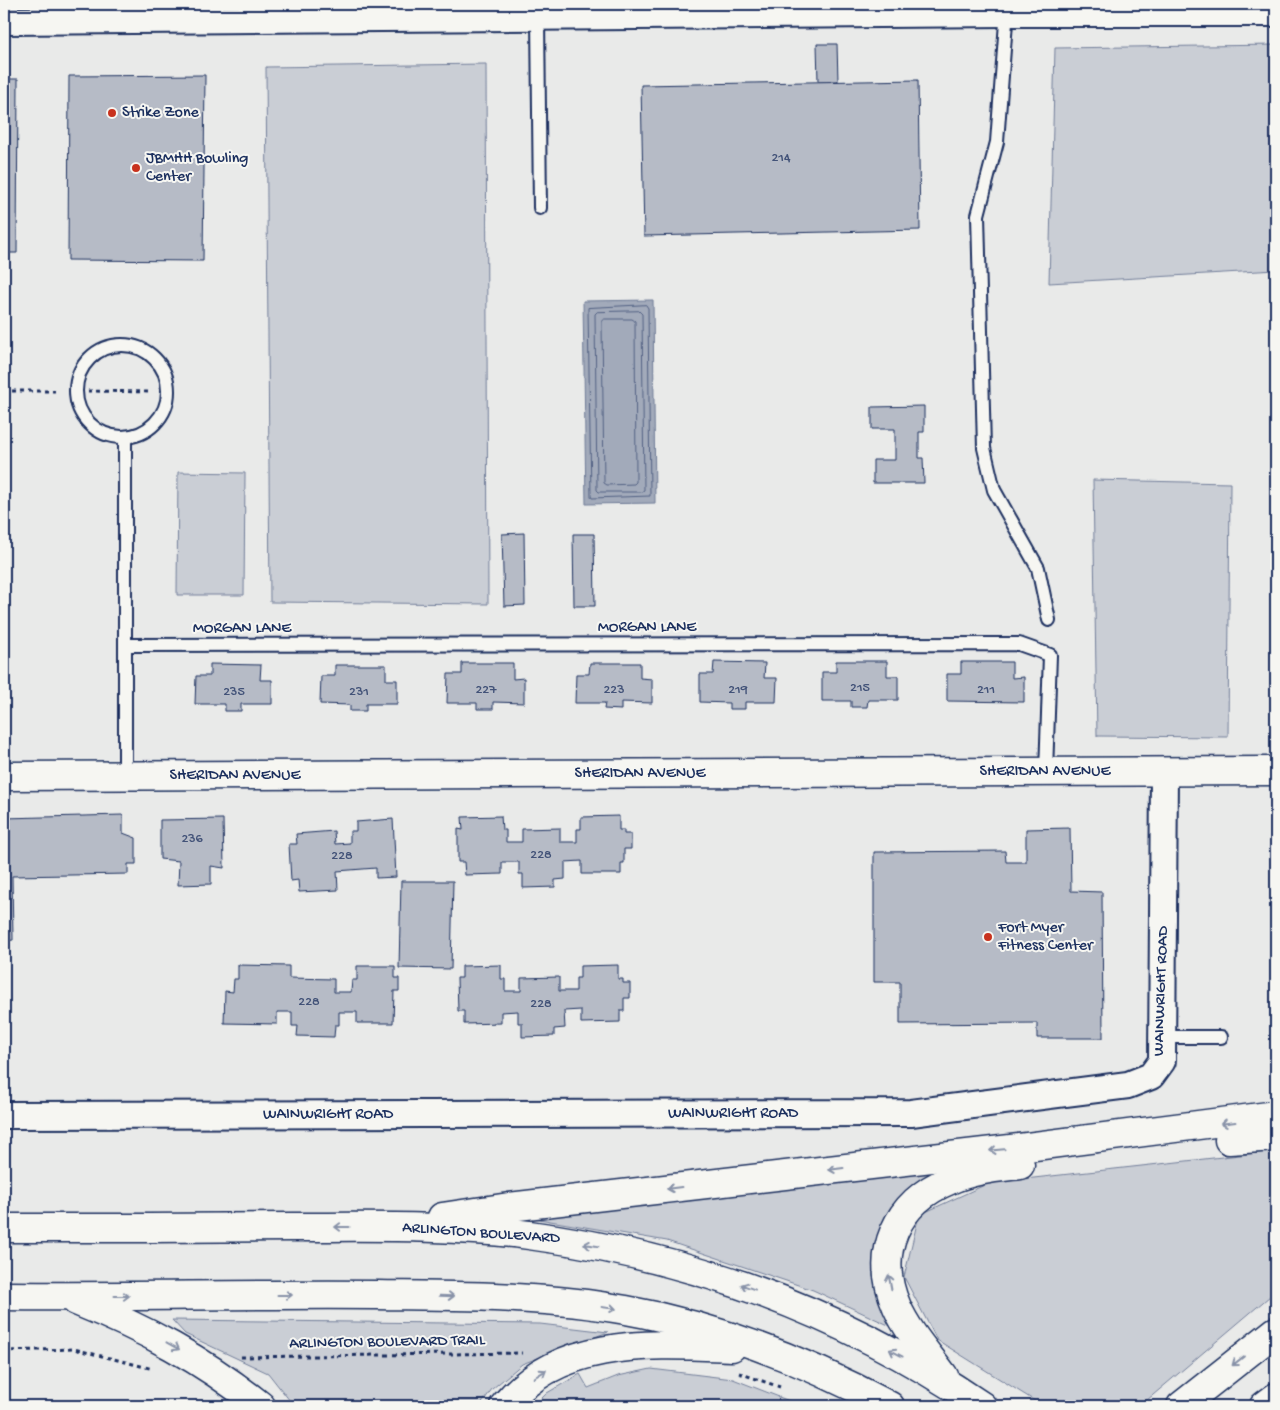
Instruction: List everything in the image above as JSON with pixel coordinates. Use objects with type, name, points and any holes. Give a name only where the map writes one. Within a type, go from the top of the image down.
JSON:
[{"type":"main road","name":"SHERIDAN AVENUE","points":[[4,776],[1276,771]]},
{"type":"main road","points":[[375,1227],[509,1207],[1027,1147],[1276,1115]]},
{"type":"main road","points":[[949,1384],[897,1308],[891,1288],[888,1269],[892,1234],[902,1215],[916,1200],[949,1180],[988,1169],[1245,1138],[1276,1137]]},
{"type":"main road","name":"ARLINGTON BOULEVARD","points":[[4,1228],[375,1227],[527,1235],[625,1251],[679,1264],[742,1285],[817,1314],[861,1335],[949,1384],[982,1406]]},
{"type":"main road","points":[[4,1296],[361,1295],[531,1299],[624,1310],[709,1330],[767,1348],[815,1368],[890,1406]]},
{"type":"main road","points":[[66,1296],[119,1318],[178,1348],[205,1364],[260,1406]]},
{"type":"main road","points":[[1181,1406],[1276,1331]]},
{"type":"main road","points":[[504,1406],[517,1390],[542,1373],[568,1359],[588,1353],[622,1347],[660,1344],[767,1348]]},
{"type":"main road","points":[[1264,1406],[1276,1397]]},
{"type":"street","points":[[4,21],[332,12],[461,11],[538,17],[1007,9],[1139,9],[1276,14]]},
{"type":"street","name":"WAINWRIGHT ROAD","points":[[4,1115],[910,1113],[1128,1085],[1151,1076],[1162,1060],[1164,1037],[1164,772]]},
{"type":"lane","points":[[1007,9],[997,142],[978,215],[984,448],[994,490],[1038,568],[1049,620]]},
{"type":"lane","points":[[538,17],[540,208]]},
{"type":"lane","points":[[121,344],[143,349],[160,363],[167,376],[169,392],[167,406],[161,418],[150,428],[138,435],[125,438],[110,436],[97,430],[86,421],[79,409],[75,392],[83,366],[93,354],[106,347],[121,344]]},
{"type":"lane","points":[[125,438],[125,776]]},
{"type":"lane","name":"MORGAN LANE","points":[[125,645],[1019,644],[1050,655],[1046,772]]},
{"type":"lane","points":[[1164,1037],[1221,1037]]},
{"type":"path","points":[[4,391],[55,391]]},
{"type":"path","points":[[88,391],[152,392]]},
{"type":"path","points":[[4,1351],[74,1349],[158,1369]]},
{"type":"path","name":"ARLINGTON BOULEVARD TRAIL","points":[[237,1358],[529,1353]]},
{"type":"shaded area","points":[[1276,45],[1276,270],[1049,283],[1055,48]]},
{"type":"shaded area","points":[[486,64],[488,604],[270,602],[266,67]]},
{"type":"shaded area","points":[[178,472],[245,473],[244,595],[177,595]]},
{"type":"shaded area","points":[[1093,480],[1230,483],[1228,737],[1097,736]]},
{"type":"shaded area","points":[[1276,1151],[1276,1291],[1140,1406],[1043,1406],[937,1340],[904,1277],[919,1215],[989,1183]]},
{"type":"shaded area","points":[[961,1166],[922,1180],[890,1209],[876,1241],[873,1276],[897,1329],[813,1290],[667,1241],[521,1216]]},
{"type":"shaded area","points":[[172,1320],[540,1324],[608,1332],[522,1364],[492,1389],[480,1406],[294,1406],[268,1373],[185,1334]]},
{"type":"shaded area","points":[[651,1369],[733,1379],[802,1406],[534,1406],[547,1393],[580,1374],[588,1388],[618,1376]]},
{"type":"water","points":[[653,300],[655,503],[586,504],[583,301]]},
{"type":"building","points":[[817,44],[837,44],[838,81],[818,81]]},
{"type":"building","name":"JBMHH Bowling Center","points":[[205,75],[203,261],[68,260],[69,76]]},
{"type":"building","points":[[4,79],[18,79],[17,253],[4,253]]},
{"type":"building","points":[[918,80],[920,230],[644,236],[641,85]]},
{"type":"building","points":[[924,406],[924,432],[919,432],[919,458],[923,458],[924,483],[873,483],[873,460],[895,460],[895,429],[872,429],[872,407]]},
{"type":"building","points":[[524,533],[525,605],[504,606],[502,534]]},
{"type":"building","points":[[573,534],[594,534],[595,606],[574,606]]},
{"type":"building","points":[[836,661],[887,661],[887,676],[898,676],[898,700],[868,700],[867,707],[851,707],[851,701],[822,701],[822,672],[836,672]]},
{"type":"building","points":[[714,662],[765,663],[764,678],[777,678],[776,702],[745,702],[745,709],[729,709],[729,703],[700,702],[700,674],[713,674]]},
{"type":"building","points":[[961,662],[1012,662],[1012,678],[1024,677],[1024,702],[947,701],[947,674],[961,674]]},
{"type":"building","points":[[462,663],[513,663],[513,679],[524,678],[524,703],[493,702],[493,709],[477,709],[477,703],[447,703],[448,674],[462,674]]},
{"type":"building","points":[[590,663],[640,663],[640,678],[652,679],[652,703],[621,702],[621,710],[604,709],[605,703],[575,703],[576,674],[589,674]]},
{"type":"building","points":[[210,664],[261,665],[260,680],[272,680],[272,704],[241,704],[241,711],[225,711],[225,704],[195,704],[196,676],[210,676]]},
{"type":"building","points":[[335,665],[386,665],[386,680],[397,680],[397,704],[366,704],[366,711],[350,711],[350,705],[320,704],[321,676],[335,676]]},
{"type":"building","points":[[123,815],[123,833],[136,838],[136,864],[128,864],[128,874],[12,876],[13,940],[5,941],[4,950],[4,818]]},
{"type":"building","points":[[501,816],[502,830],[506,830],[506,842],[522,842],[522,829],[560,828],[560,842],[577,842],[577,829],[581,829],[581,817],[619,816],[619,830],[624,830],[624,834],[631,834],[631,849],[624,849],[624,863],[621,863],[621,874],[582,874],[582,861],[565,862],[565,879],[555,880],[555,887],[523,888],[523,874],[519,874],[519,862],[502,862],[502,874],[465,875],[464,862],[458,862],[458,829],[463,830],[462,817]]},
{"type":"building","points":[[223,819],[224,868],[211,866],[211,884],[178,885],[179,861],[160,859],[160,820]]},
{"type":"building","points":[[393,819],[396,877],[376,878],[376,868],[337,871],[338,890],[299,892],[298,880],[291,881],[289,844],[297,844],[296,834],[334,831],[335,844],[350,843],[350,831],[356,831],[356,822]]},
{"type":"building","name":"Fort Myer Fitness Center","points":[[1070,828],[1071,891],[1102,892],[1103,1038],[1037,1038],[1037,1023],[900,1024],[900,982],[874,982],[874,852],[1005,851],[1006,862],[1026,862],[1026,829]]},
{"type":"building","points":[[401,881],[453,881],[451,969],[399,968]]},
{"type":"building","points":[[238,965],[289,966],[289,978],[334,979],[334,992],[351,992],[352,980],[357,980],[357,966],[395,966],[395,978],[399,978],[399,991],[394,991],[393,1023],[357,1023],[357,1012],[339,1012],[339,1025],[335,1025],[334,1037],[297,1036],[298,1026],[292,1026],[292,1012],[277,1012],[277,1024],[224,1023],[225,991],[233,992],[234,979],[238,979]]},
{"type":"building","points":[[501,965],[501,979],[505,979],[505,991],[521,991],[521,978],[559,977],[559,991],[576,991],[576,978],[580,978],[580,966],[618,965],[618,979],[623,979],[623,983],[630,983],[630,998],[624,998],[624,1011],[620,1011],[620,1022],[581,1023],[581,1010],[564,1011],[565,1028],[554,1029],[554,1036],[522,1037],[522,1023],[518,1023],[518,1011],[501,1012],[501,1023],[464,1024],[464,1011],[458,1011],[457,978],[462,978],[462,966]]},
{"type":"place","name":"Strike Zone","points":[[112,113]]},
{"type":"place","name":"JBMHH Bowling Center","points":[[136,168]]},
{"type":"place","name":"Fort Myer Fitness Center","points":[[988,937]]}]
